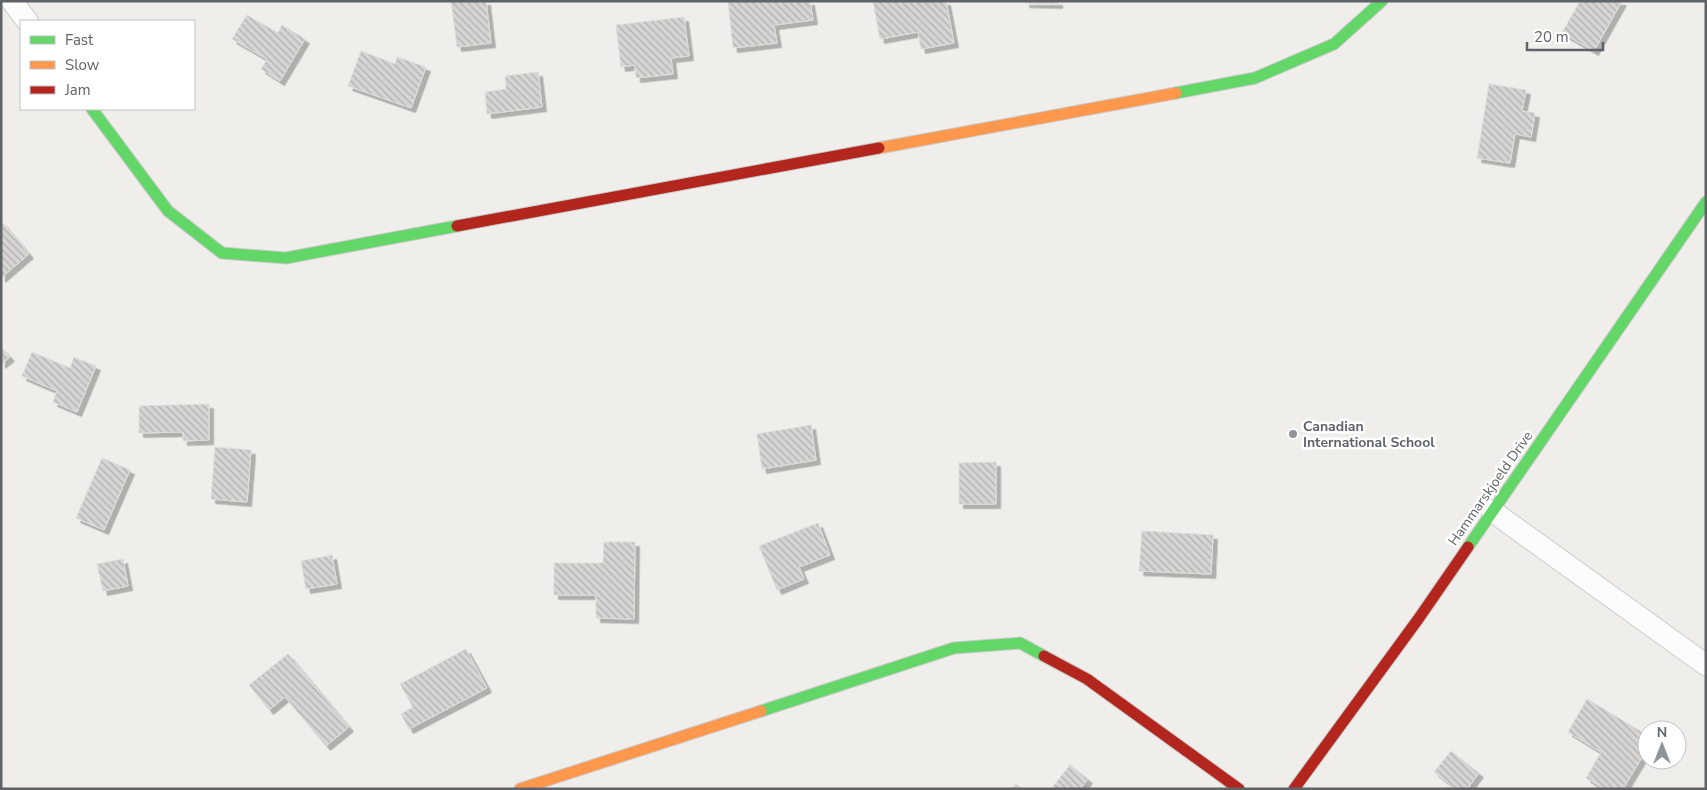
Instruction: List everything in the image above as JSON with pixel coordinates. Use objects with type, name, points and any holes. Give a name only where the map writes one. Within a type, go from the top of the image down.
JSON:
[{"type":"street","points":[[12,1],[26,20]]},
{"type":"street","points":[[93,110],[168,211],[222,253],[286,258],[1255,78],[1334,44],[1382,1]]},
{"type":"street","name":"Hammarskjoeld Drive","points":[[1294,789],[1419,618],[1706,202]]},
{"type":"street","points":[[1492,511],[1706,665]]},
{"type":"street","points":[[520,789],[954,648],[1020,643],[1087,679],[1239,789]]},
{"type":"building","points":[[451,1],[486,1],[491,43],[457,47]]},
{"type":"building","points":[[728,1],[810,1],[813,20],[774,25],[777,43],[733,48]]},
{"type":"building","points":[[873,1],[946,1],[954,43],[921,49],[918,32],[880,39]]},
{"type":"building","points":[[1025,1],[1058,1],[1058,4],[1025,3]]},
{"type":"building","points":[[1580,1],[1622,1],[1594,51],[1562,33]]},
{"type":"building","points":[[247,15],[278,33],[282,25],[305,39],[280,81],[261,69],[267,59],[232,39]]},
{"type":"building","points":[[684,17],[689,56],[671,58],[673,74],[636,78],[635,65],[621,67],[616,25]]},
{"type":"building","points":[[361,51],[395,64],[397,57],[426,67],[411,108],[348,86]]},
{"type":"building","points":[[538,72],[542,107],[487,114],[485,92],[506,89],[505,76]]},
{"type":"building","points":[[1489,84],[1526,90],[1522,111],[1535,113],[1531,137],[1515,134],[1510,163],[1477,158]]},
{"type":"building","points":[[1,221],[29,254],[1,278]]},
{"type":"building","points":[[1,347],[10,357],[1,364]]},
{"type":"building","points":[[32,352],[70,368],[74,357],[96,366],[77,412],[53,402],[57,391],[22,376]]},
{"type":"building","points":[[209,404],[209,440],[183,441],[183,432],[139,433],[139,406]]},
{"type":"building","points":[[811,425],[816,460],[762,469],[757,434]]},
{"type":"building","points":[[215,447],[251,450],[247,502],[211,499]]},
{"type":"building","points":[[102,458],[130,470],[104,530],[76,518]]},
{"type":"building","points":[[996,462],[996,504],[959,504],[959,463]]},
{"type":"building","points":[[818,523],[830,555],[799,567],[804,579],[777,590],[759,546]]},
{"type":"building","points":[[1142,531],[1213,535],[1211,574],[1139,571]]},
{"type":"building","points":[[604,542],[635,542],[634,619],[596,618],[596,595],[554,595],[554,563],[603,563]]},
{"type":"building","points":[[332,555],[337,584],[306,589],[301,561]]},
{"type":"building","points":[[123,559],[128,586],[103,591],[97,564]]},
{"type":"building","points":[[466,649],[487,688],[409,729],[401,714],[413,707],[400,684]]},
{"type":"building","points":[[288,654],[349,727],[326,746],[285,697],[269,710],[249,685]]},
{"type":"building","points":[[1587,699],[1637,729],[1637,766],[1623,789],[1605,789],[1586,778],[1601,752],[1568,732]]},
{"type":"building","points":[[1451,751],[1479,773],[1467,789],[1456,789],[1434,772]]},
{"type":"building","points":[[1070,765],[1088,779],[1080,789],[1051,789]]},
{"type":"building","points":[[1016,784],[1022,789],[1012,789]]},
{"type":"traffic: fast","points":[[1176,93],[1255,78],[1334,44],[1382,1]]},
{"type":"traffic: fast","points":[[93,110],[168,211],[222,253],[286,258],[457,226]]},
{"type":"traffic: fast","points":[[1468,547],[1706,202]]},
{"type":"traffic: fast","points":[[761,711],[954,648],[1020,643],[1044,656]]},
{"type":"traffic: slow","points":[[879,148],[1176,93]]},
{"type":"traffic: slow","points":[[520,789],[761,711]]},
{"type":"traffic: jam","points":[[457,226],[879,148]]},
{"type":"traffic: jam","points":[[1294,789],[1419,618],[1468,547]]},
{"type":"traffic: jam","points":[[1044,656],[1087,679],[1239,789]]},
{"type":"place","name":"Canadian International School","points":[[1293,434]]}]
